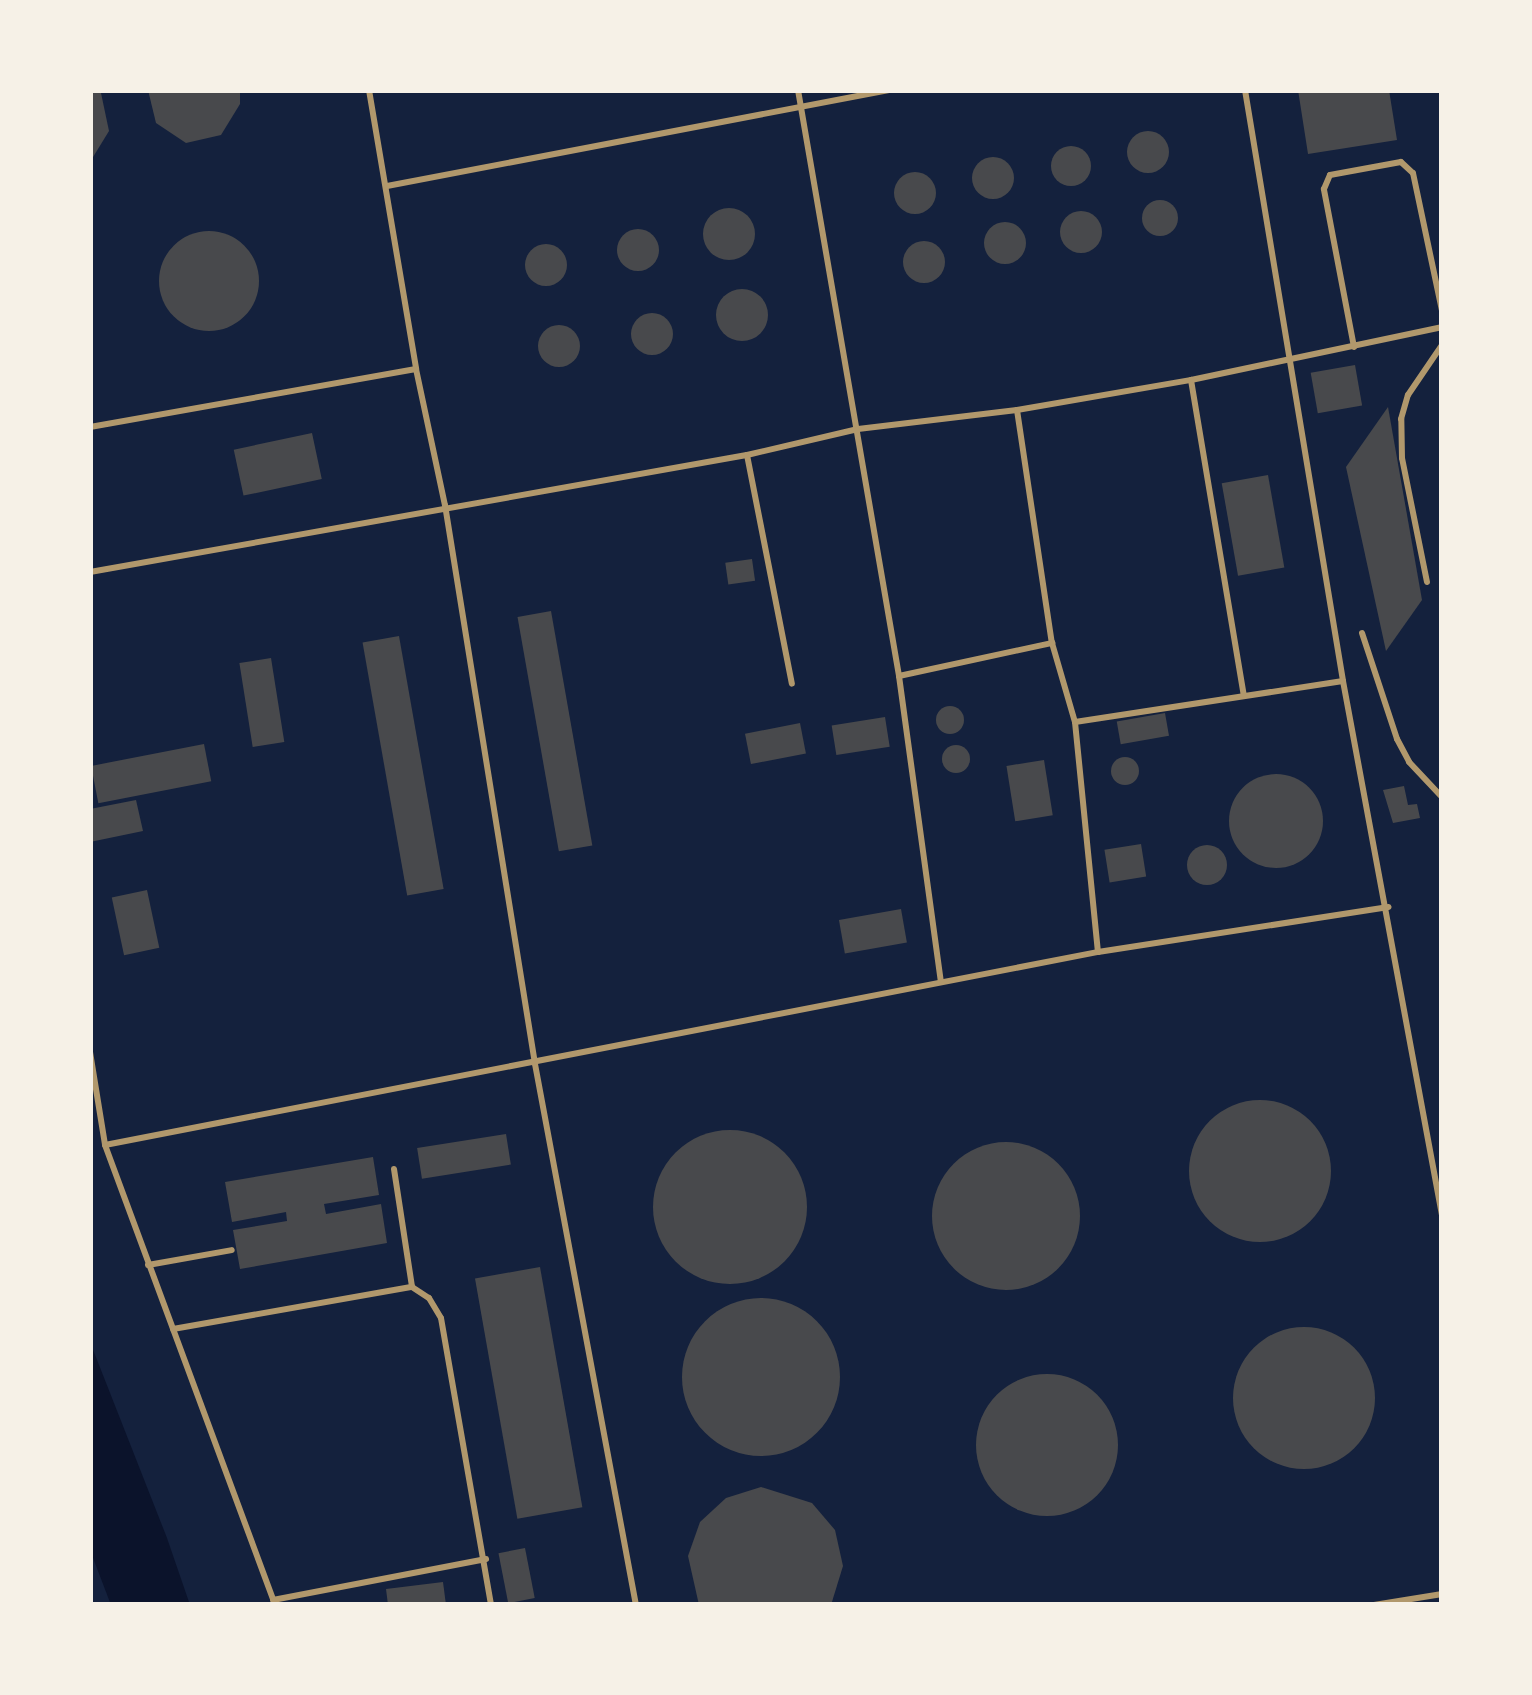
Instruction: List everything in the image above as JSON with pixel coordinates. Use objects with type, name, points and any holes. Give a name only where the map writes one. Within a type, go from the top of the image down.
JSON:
[{"type":"lane","points":[[369,90],[416,370],[445,505],[535,1064],[636,1605]]},
{"type":"lane","points":[[798,90],[899,676],[941,982]]},
{"type":"lane","points":[[388,186],[889,90]]},
{"type":"lane","points":[[1245,90],[1343,681],[1389,907],[1442,1215]]},
{"type":"lane","points":[[1354,347],[1324,189],[1330,175],[1366,164],[1401,162],[1413,173],[1442,311]]},
{"type":"lane","points":[[90,572],[747,454],[858,429],[1017,410],[1191,380],[1442,327]]},
{"type":"lane","points":[[1427,582],[1402,458],[1401,419],[1408,395],[1442,344]]},
{"type":"lane","points":[[90,428],[416,370]]},
{"type":"lane","points":[[1191,380],[1244,696]]},
{"type":"lane","points":[[1017,410],[1052,643],[1075,722],[1098,952]]},
{"type":"lane","points":[[747,454],[792,684]]},
{"type":"lane","points":[[1362,634],[1397,739],[1409,762],[1442,797]]},
{"type":"lane","points":[[899,676],[1052,643]]},
{"type":"lane","points":[[1075,722],[1343,681]]},
{"type":"lane","points":[[105,1145],[1098,952],[1389,907]]},
{"type":"lane","points":[[90,1052],[105,1145],[274,1603],[486,1559]]},
{"type":"lane","points":[[394,1169],[412,1287]]},
{"type":"lane","points":[[148,1265],[232,1250]]},
{"type":"lane","points":[[173,1329],[412,1287],[429,1298],[441,1318],[491,1605]]},
{"type":"lane","points":[[1375,1605],[1442,1594]]},
{"type":"water","points":[[90,1342],[190,1605],[111,1605],[90,1550]]},
{"type":"building","points":[[90,90],[101,93],[109,131],[90,162]]},
{"type":"building","points":[[148,90],[240,90],[240,104],[221,135],[186,143],[156,123]]},
{"type":"building","points":[[1298,90],[1389,90],[1397,140],[1308,154]]},
{"type":"building","points":[[1148,131],[1163,137],[1169,152],[1163,167],[1148,173],[1133,167],[1127,152],[1133,137]]},
{"type":"building","points":[[1071,146],[1085,152],[1091,166],[1085,180],[1071,186],[1057,180],[1051,166],[1057,152]]},
{"type":"building","points":[[993,157],[1008,163],[1014,178],[1008,193],[993,199],[978,193],[972,178],[978,163]]},
{"type":"building","points":[[915,172],[930,178],[936,193],[930,208],[915,214],[900,208],[894,193],[900,178]]},
{"type":"building","points":[[1160,200],[1173,205],[1178,218],[1173,231],[1160,236],[1147,231],[1142,218],[1147,205]]},
{"type":"building","points":[[729,208],[748,215],[755,234],[748,253],[729,260],[710,253],[703,234],[710,215]]},
{"type":"building","points":[[1081,211],[1096,217],[1102,232],[1096,247],[1081,253],[1066,247],[1060,232],[1066,217]]},
{"type":"building","points":[[1005,222],[1020,228],[1026,243],[1020,258],[1005,264],[990,258],[984,243],[990,228]]},
{"type":"building","points":[[638,229],[653,235],[659,250],[653,265],[638,271],[623,265],[617,250],[623,235]]},
{"type":"building","points":[[209,231],[228,235],[244,246],[255,262],[259,281],[255,300],[244,316],[228,327],[209,331],[190,327],[174,316],[163,300],[159,281],[163,262],[174,246],[190,235]]},
{"type":"building","points":[[924,241],[939,247],[945,262],[939,277],[924,283],[909,277],[903,262],[909,247]]},
{"type":"building","points":[[546,244],[561,250],[567,265],[561,280],[546,286],[531,280],[525,265],[531,250]]},
{"type":"building","points":[[742,289],[761,296],[768,315],[761,334],[742,341],[723,334],[716,315],[723,296]]},
{"type":"building","points":[[652,313],[667,319],[673,334],[667,349],[652,355],[637,349],[631,334],[637,319]]},
{"type":"building","points":[[559,325],[574,331],[580,346],[574,361],[559,367],[544,361],[538,346],[544,331]]},
{"type":"building","points":[[1355,365],[1362,405],[1318,413],[1311,373]]},
{"type":"building","points":[[1388,407],[1422,600],[1386,651],[1346,467]]},
{"type":"building","points":[[312,433],[322,479],[244,496],[234,450]]},
{"type":"building","points":[[1268,475],[1284,568],[1238,576],[1222,483]]},
{"type":"building","points":[[752,559],[755,581],[728,585],[725,563]]},
{"type":"building","points":[[551,611],[592,845],[559,851],[518,617]]},
{"type":"building","points":[[399,636],[444,889],[407,896],[363,642]]},
{"type":"building","points":[[271,658],[284,742],[253,747],[239,663]]},
{"type":"building","points":[[950,706],[960,710],[964,720],[960,730],[950,734],[940,730],[936,720],[940,710]]},
{"type":"building","points":[[1165,713],[1169,736],[1121,744],[1117,722]]},
{"type":"building","points":[[885,717],[890,747],[836,755],[832,725]]},
{"type":"building","points":[[800,723],[806,753],[751,764],[745,734]]},
{"type":"building","points":[[204,744],[211,781],[98,803],[91,766]]},
{"type":"building","points":[[956,745],[966,749],[970,759],[966,769],[956,773],[946,769],[942,759],[946,749]]},
{"type":"building","points":[[1125,757],[1135,761],[1139,771],[1135,781],[1125,785],[1115,781],[1111,771],[1115,761]]},
{"type":"building","points":[[1044,760],[1053,815],[1015,821],[1006,766]]},
{"type":"building","points":[[1276,774],[1309,788],[1323,821],[1309,854],[1276,868],[1243,854],[1229,821],[1243,788]]},
{"type":"building","points":[[1404,786],[1408,805],[1417,804],[1420,818],[1393,823],[1383,790]]},
{"type":"building","points":[[136,800],[143,831],[90,842],[90,809]]},
{"type":"building","points":[[1141,844],[1146,877],[1110,882],[1104,850]]},
{"type":"building","points":[[1207,845],[1221,851],[1227,865],[1221,879],[1207,885],[1193,879],[1187,865],[1193,851]]},
{"type":"building","points":[[147,890],[159,948],[124,955],[112,897]]},
{"type":"building","points":[[901,909],[907,942],[845,953],[839,920]]},
{"type":"building","points":[[1260,1100],[1287,1105],[1310,1121],[1326,1144],[1331,1171],[1326,1198],[1310,1221],[1287,1237],[1260,1242],[1233,1237],[1210,1221],[1194,1198],[1189,1171],[1194,1144],[1210,1121],[1233,1105]]},
{"type":"building","points":[[730,1130],[759,1136],[784,1153],[801,1178],[807,1207],[801,1236],[784,1261],[759,1278],[730,1284],[701,1278],[676,1261],[659,1236],[653,1207],[659,1178],[676,1153],[701,1136]]},
{"type":"building","points":[[506,1134],[511,1165],[422,1179],[417,1148]]},
{"type":"building","points":[[1006,1142],[1034,1148],[1058,1164],[1074,1188],[1080,1216],[1074,1244],[1058,1268],[1034,1284],[1006,1290],[978,1284],[954,1268],[938,1244],[932,1216],[938,1188],[954,1164],[978,1148]]},
{"type":"building","points":[[373,1157],[379,1195],[324,1204],[326,1214],[381,1204],[387,1243],[240,1269],[233,1230],[287,1221],[286,1212],[232,1222],[225,1182]]},
{"type":"building","points":[[540,1267],[582,1507],[517,1519],[475,1278]]},
{"type":"building","points":[[761,1298],[791,1304],[817,1321],[834,1347],[840,1377],[834,1407],[817,1433],[791,1450],[761,1456],[731,1450],[705,1433],[688,1407],[682,1377],[688,1347],[705,1321],[731,1304]]},
{"type":"building","points":[[1304,1327],[1331,1332],[1354,1348],[1370,1371],[1375,1398],[1370,1425],[1354,1448],[1331,1464],[1304,1469],[1277,1464],[1254,1448],[1238,1425],[1233,1398],[1238,1371],[1254,1348],[1277,1332]]},
{"type":"building","points":[[1047,1374],[1074,1379],[1097,1395],[1113,1418],[1118,1445],[1113,1472],[1097,1495],[1074,1511],[1047,1516],[1020,1511],[997,1495],[981,1472],[976,1445],[981,1418],[997,1395],[1020,1379]]},
{"type":"building","points":[[761,1487],[812,1503],[835,1530],[843,1566],[831,1605],[699,1605],[688,1556],[700,1522],[726,1498]]},
{"type":"building","points":[[525,1548],[535,1598],[508,1603],[498,1553]]},
{"type":"building","points":[[443,1582],[446,1605],[388,1605],[386,1589]]}]
